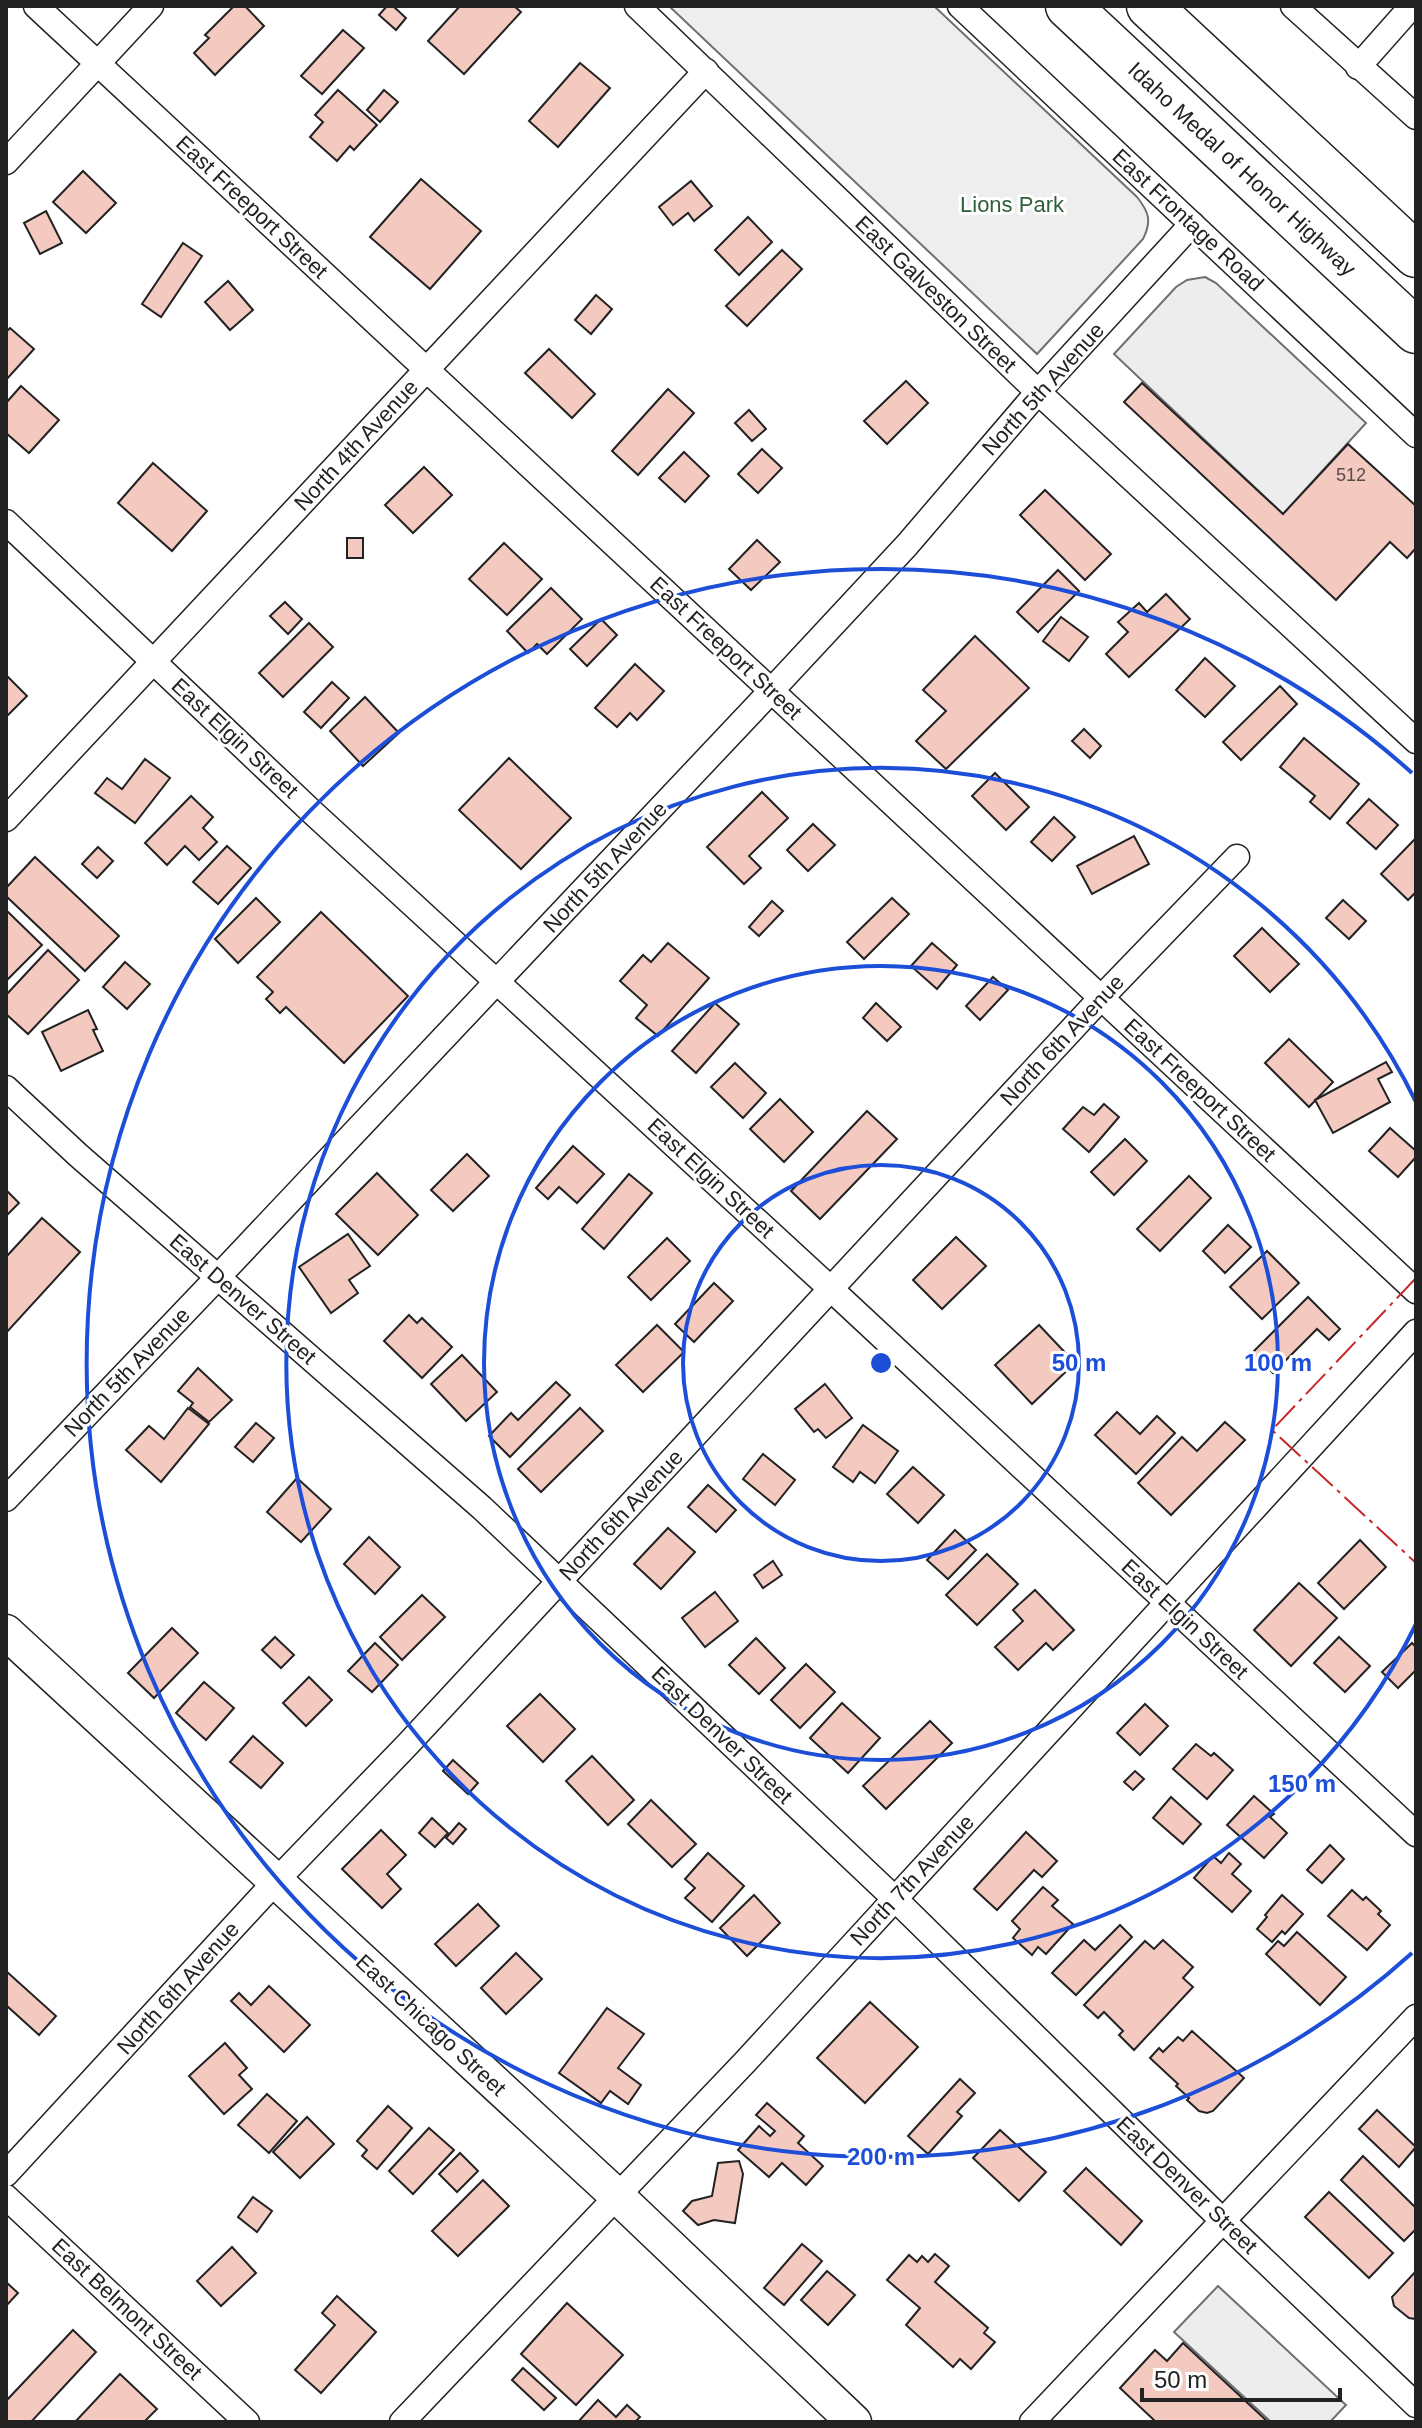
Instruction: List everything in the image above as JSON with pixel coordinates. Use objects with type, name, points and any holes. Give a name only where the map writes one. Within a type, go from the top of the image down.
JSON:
[{"type":"highway","name":"Idaho Medal of Honor Highway","points":[[1068,6],[1416,331]]},
{"type":"highway","points":[[1149,6],[1416,255]]},
{"type":"street","name":"East Freeport Street","points":[[36,6],[1416,1291]]},
{"type":"street","points":[[6,162],[151,6]]},
{"type":"street","name":"East Galveston Street","points":[[637,6],[1038,392],[1416,741]]},
{"type":"street","name":"East Frontage Road","points":[[960,6],[1416,435]]},
{"type":"street","points":[[1293,6],[1416,117]]},
{"type":"street","points":[[1358,67],[1412,6]]},
{"type":"street","name":"North 4th Avenue","points":[[6,819],[706,71]]},
{"type":"street","name":"North 5th Avenue","points":[[6,1499],[907,545],[1038,392],[1192,224]]},
{"type":"street","name":"East Elgin Street","points":[[6,522],[312,812],[832,1290],[1416,1834]]},
{"type":"street","name":"North 6th Avenue","points":[[6,2174],[1101,998],[1237,857]]},
{"type":"street","name":"East Denver Street","points":[[6,1088],[78,1155],[482,1508],[894,1898],[1223,2221],[1416,2405]]},
{"type":"street","name":"North 7th Avenue","points":[[402,2422],[746,2061],[1416,1332]]},
{"type":"street","name":"East Chicago Street","points":[[6,1632],[617,2196],[854,2422]]},
{"type":"street","points":[[1032,2422],[1416,2017]]},
{"type":"street","name":"East Belmont Street","points":[[6,2197],[247,2422]]},
{"type":"green space","name":"Lions Park","points":[[669,6],[934,6],[1137,197],[1148,217],[1143,239],[1037,354]]},
{"type":"shaded area","points":[[1205,277],[1216,283],[1366,423],[1283,514],[1114,354],[1176,287],[1187,280]]},
{"type":"shaded area","points":[[1218,2286],[1346,2405],[1330,2422],[1271,2422],[1174,2332]]},
{"type":"building","points":[[234,6],[245,6],[264,26],[215,75],[194,53],[209,38],[205,35]]},
{"type":"building","points":[[387,6],[393,6],[406,18],[396,30],[379,15]]},
{"type":"building","points":[[460,6],[514,6],[521,12],[464,74],[428,41]]},
{"type":"building","points":[[343,30],[364,48],[322,94],[301,76]]},
{"type":"building","points":[[580,63],[610,88],[558,147],[529,121]]},
{"type":"building","points":[[338,90],[377,125],[354,150],[350,146],[337,161],[310,137],[323,122],[315,115]]},
{"type":"building","points":[[384,90],[398,102],[380,122],[367,110]]},
{"type":"building","points":[[83,171],[116,203],[86,233],[53,202]]},
{"type":"building","points":[[421,179],[481,231],[430,289],[370,237]]},
{"type":"building","points":[[691,181],[712,206],[694,221],[688,213],[673,225],[659,207]]},
{"type":"building","points":[[46,211],[62,243],[40,254],[24,223]]},
{"type":"building","points":[[748,217],[772,242],[739,275],[715,250]]},
{"type":"building","points":[[183,243],[202,256],[161,317],[142,304]]},
{"type":"building","points":[[782,250],[802,269],[747,326],[726,306]]},
{"type":"building","points":[[228,281],[253,310],[230,330],[205,302]]},
{"type":"building","points":[[596,295],[612,309],[591,334],[575,320]]},
{"type":"building","points":[[10,328],[34,349],[6,380],[6,332]]},
{"type":"building","points":[[549,349],[595,394],[572,418],[525,373]]},
{"type":"building","points":[[906,381],[928,403],[887,444],[864,421]]},
{"type":"building","points":[[1142,383],[1283,514],[1348,444],[1416,506],[1416,548],[1407,558],[1390,542],[1336,600],[1124,402]]},
{"type":"building","points":[[21,386],[59,420],[29,453],[6,433],[6,403]]},
{"type":"building","points":[[668,389],[694,413],[638,475],[612,451]]},
{"type":"building","points":[[749,410],[766,429],[752,441],[735,423]]},
{"type":"building","points":[[762,449],[782,468],[758,493],[738,474]]},
{"type":"building","points":[[684,452],[709,476],[685,502],[659,478]]},
{"type":"building","points":[[153,463],[207,511],[172,551],[118,503]]},
{"type":"building","points":[[424,467],[452,495],[413,533],[385,505]]},
{"type":"building","points":[[1045,490],[1111,554],[1085,580],[1020,515]]},
{"type":"building","points":[[347,538],[363,538],[363,558],[347,558]]},
{"type":"building","points":[[757,540],[780,562],[751,590],[729,569]]},
{"type":"building","points":[[504,543],[542,579],[507,615],[469,579]]},
{"type":"building","points":[[1058,570],[1079,591],[1038,632],[1017,612]]},
{"type":"building","points":[[551,588],[582,619],[547,654],[537,644],[528,653],[507,631]]},
{"type":"building","points":[[1166,594],[1190,619],[1129,677],[1106,654],[1128,632],[1118,622],[1139,603],[1147,612]]},
{"type":"building","points":[[285,602],[302,619],[288,634],[270,616]]},
{"type":"building","points":[[1061,617],[1088,637],[1069,661],[1043,641]]},
{"type":"building","points":[[601,619],[617,635],[587,666],[570,649]]},
{"type":"building","points":[[309,623],[333,647],[283,697],[259,673]]},
{"type":"building","points":[[975,636],[1029,688],[946,769],[916,741],[946,711],[923,690]]},
{"type":"building","points":[[1205,658],[1235,686],[1205,717],[1176,690]]},
{"type":"building","points":[[635,664],[664,691],[637,720],[630,713],[617,727],[595,708]]},
{"type":"building","points":[[6,675],[27,696],[6,717]]},
{"type":"building","points":[[332,682],[349,698],[321,728],[304,712]]},
{"type":"building","points":[[1280,686],[1297,704],[1241,760],[1223,742]]},
{"type":"building","points":[[365,697],[399,733],[363,766],[330,731]]},
{"type":"building","points":[[1084,729],[1101,746],[1090,758],[1072,741]]},
{"type":"building","points":[[1304,738],[1359,784],[1330,819],[1310,802],[1315,796],[1280,767]]},
{"type":"building","points":[[509,758],[571,818],[521,869],[459,810]]},
{"type":"building","points":[[145,759],[170,778],[135,823],[95,793],[107,778],[122,789]]},
{"type":"building","points":[[995,773],[1029,807],[1006,830],[972,796]]},
{"type":"building","points":[[762,792],[788,818],[749,856],[761,868],[744,884],[707,847]]},
{"type":"building","points":[[191,796],[213,817],[203,828],[217,842],[199,860],[185,846],[167,865],[145,843]]},
{"type":"building","points":[[1369,799],[1398,825],[1376,849],[1347,823]]},
{"type":"building","points":[[1054,817],[1075,837],[1052,861],[1031,842]]},
{"type":"building","points":[[813,824],[835,845],[808,871],[787,850]]},
{"type":"building","points":[[1134,836],[1149,864],[1092,894],[1077,866]]},
{"type":"building","points":[[1414,840],[1416,892],[1408,900],[1381,874]]},
{"type":"building","points":[[227,846],[251,868],[218,904],[193,882]]},
{"type":"building","points":[[98,847],[113,861],[97,878],[82,864]]},
{"type":"building","points":[[35,857],[119,936],[85,971],[6,896],[6,888]]},
{"type":"building","points":[[256,898],[280,922],[238,963],[215,939]]},
{"type":"building","points":[[892,898],[909,914],[864,959],[847,942]]},
{"type":"building","points":[[1343,900],[1366,921],[1349,939],[1326,918]]},
{"type":"building","points":[[772,901],[783,911],[759,936],[749,927]]},
{"type":"building","points":[[6,910],[42,945],[6,981]]},
{"type":"building","points":[[321,912],[408,996],[344,1063],[286,1007],[280,1013],[266,999],[273,992],[257,977]]},
{"type":"building","points":[[1262,928],[1299,964],[1270,992],[1234,956]]},
{"type":"building","points":[[668,943],[709,978],[658,1036],[636,1018],[647,1005],[620,981],[643,955],[651,962]]},
{"type":"building","points":[[932,943],[957,965],[937,989],[911,966]]},
{"type":"building","points":[[48,950],[79,980],[28,1034],[6,1014],[6,995]]},
{"type":"building","points":[[125,962],[150,984],[127,1009],[103,987]]},
{"type":"building","points":[[993,977],[1008,990],[980,1020],[966,1006]]},
{"type":"building","points":[[715,1003],[739,1024],[696,1073],[672,1051]]},
{"type":"building","points":[[876,1003],[901,1027],[887,1041],[863,1018]]},
{"type":"building","points":[[88,1010],[103,1051],[61,1071],[42,1032]]},
{"type":"building","points":[[1289,1039],[1333,1082],[1309,1107],[1265,1063]]},
{"type":"building","points":[[1386,1062],[1392,1072],[1378,1079],[1390,1102],[1333,1133],[1315,1100]]},
{"type":"building","points":[[735,1063],[766,1093],[743,1118],[711,1087]]},
{"type":"building","points":[[780,1099],[813,1132],[784,1162],[750,1129]]},
{"type":"building","points":[[1104,1104],[1119,1117],[1089,1152],[1063,1129],[1083,1107],[1094,1115]]},
{"type":"building","points":[[867,1111],[897,1139],[820,1219],[791,1191]]},
{"type":"building","points":[[1390,1128],[1416,1151],[1416,1157],[1398,1177],[1369,1151]]},
{"type":"building","points":[[1125,1139],[1147,1161],[1114,1195],[1091,1172]]},
{"type":"building","points":[[573,1146],[604,1174],[577,1203],[559,1187],[548,1199],[536,1188]]},
{"type":"building","points":[[467,1154],[489,1176],[453,1211],[431,1190]]},
{"type":"building","points":[[377,1173],[418,1215],[378,1255],[336,1214]]},
{"type":"building","points":[[629,1174],[652,1193],[604,1249],[582,1229]]},
{"type":"building","points":[[1189,1176],[1211,1198],[1160,1251],[1137,1229]]},
{"type":"building","points":[[6,1190],[19,1203],[6,1216]]},
{"type":"building","points":[[42,1218],[80,1252],[6,1333],[6,1257]]},
{"type":"building","points":[[1228,1225],[1251,1247],[1225,1273],[1203,1251]]},
{"type":"building","points":[[348,1234],[370,1266],[349,1280],[358,1293],[331,1313],[299,1267]]},
{"type":"building","points":[[956,1237],[986,1266],[942,1309],[913,1280]]},
{"type":"building","points":[[667,1238],[690,1261],[651,1300],[628,1277]]},
{"type":"building","points":[[1267,1251],[1299,1283],[1262,1319],[1230,1287]]},
{"type":"building","points":[[714,1283],[733,1301],[694,1342],[675,1324]]},
{"type":"building","points":[[1308,1297],[1340,1329],[1329,1340],[1317,1329],[1273,1373],[1252,1353]]},
{"type":"building","points":[[409,1315],[417,1323],[422,1318],[452,1347],[422,1378],[384,1341]]},
{"type":"building","points":[[657,1325],[684,1352],[643,1392],[616,1365]]},
{"type":"building","points":[[1039,1325],[1075,1363],[1032,1404],[995,1365]]},
{"type":"building","points":[[462,1355],[497,1392],[466,1421],[431,1384]]},
{"type":"building","points":[[198,1368],[232,1400],[209,1422],[190,1407],[193,1403],[178,1391]]},
{"type":"building","points":[[556,1382],[570,1395],[510,1457],[489,1436],[511,1413],[518,1420]]},
{"type":"building","points":[[825,1384],[852,1418],[826,1438],[818,1429],[814,1432],[795,1409]]},
{"type":"building","points":[[188,1408],[209,1424],[161,1482],[126,1450],[149,1426],[164,1439]]},
{"type":"building","points":[[580,1408],[603,1431],[541,1492],[518,1469]]},
{"type":"building","points":[[1117,1412],[1140,1434],[1157,1416],[1175,1433],[1136,1474],[1095,1435]]},
{"type":"building","points":[[1225,1422],[1245,1440],[1171,1515],[1138,1483],[1182,1437],[1197,1451]]},
{"type":"building","points":[[256,1423],[274,1438],[253,1462],[235,1447]]},
{"type":"building","points":[[863,1425],[898,1451],[875,1483],[860,1472],[853,1482],[833,1467]]},
{"type":"building","points":[[763,1454],[795,1480],[775,1505],[743,1479]]},
{"type":"building","points":[[913,1467],[944,1495],[918,1523],[887,1494]]},
{"type":"building","points":[[297,1478],[331,1509],[301,1542],[267,1512]]},
{"type":"building","points":[[708,1485],[736,1510],[716,1532],[688,1507]]},
{"type":"building","points":[[668,1528],[695,1552],[661,1589],[634,1564]]},
{"type":"building","points":[[955,1530],[976,1550],[948,1579],[927,1560]]},
{"type":"building","points":[[369,1537],[400,1567],[375,1594],[344,1564]]},
{"type":"building","points":[[1360,1540],[1386,1567],[1344,1609],[1318,1583]]},
{"type":"building","points":[[987,1554],[1018,1584],[977,1625],[946,1595]]},
{"type":"building","points":[[773,1561],[782,1575],[763,1588],[754,1575]]},
{"type":"building","points":[[1299,1583],[1337,1618],[1291,1666],[1254,1630]]},
{"type":"building","points":[[1035,1590],[1074,1630],[1053,1650],[1046,1643],[1018,1670],[995,1647],[1023,1621],[1013,1610]]},
{"type":"building","points":[[715,1592],[738,1621],[705,1647],[682,1618]]},
{"type":"building","points":[[422,1595],[445,1617],[402,1660],[380,1637]]},
{"type":"building","points":[[172,1628],[198,1653],[154,1698],[128,1673]]},
{"type":"building","points":[[275,1637],[294,1655],[281,1668],[262,1650]]},
{"type":"building","points":[[1339,1637],[1370,1666],[1345,1692],[1314,1663]]},
{"type":"building","points":[[756,1638],[785,1668],[759,1694],[729,1665]]},
{"type":"building","points":[[375,1643],[398,1665],[372,1692],[348,1671]]},
{"type":"building","points":[[1412,1643],[1416,1647],[1416,1670],[1398,1688],[1382,1672]]},
{"type":"building","points":[[806,1664],[835,1692],[800,1728],[771,1700]]},
{"type":"building","points":[[309,1677],[332,1700],[306,1726],[283,1703]]},
{"type":"building","points":[[204,1682],[234,1708],[206,1740],[176,1713]]},
{"type":"building","points":[[540,1694],[575,1729],[543,1762],[507,1726]]},
{"type":"building","points":[[842,1703],[880,1738],[848,1773],[810,1738]]},
{"type":"building","points":[[1145,1704],[1168,1726],[1140,1755],[1117,1733]]},
{"type":"building","points":[[930,1721],[952,1743],[886,1809],[863,1786]]},
{"type":"building","points":[[253,1736],[283,1763],[261,1788],[230,1762]]},
{"type":"building","points":[[1196,1744],[1211,1756],[1214,1753],[1233,1770],[1207,1799],[1173,1769]]},
{"type":"building","points":[[592,1756],[634,1800],[608,1825],[566,1781]]},
{"type":"building","points":[[453,1760],[478,1783],[468,1794],[443,1771]]},
{"type":"building","points":[[1135,1771],[1144,1779],[1133,1790],[1124,1782]]},
{"type":"building","points":[[1254,1796],[1274,1814],[1270,1817],[1287,1833],[1264,1858],[1227,1825]]},
{"type":"building","points":[[1171,1797],[1201,1824],[1183,1844],[1153,1818]]},
{"type":"building","points":[[651,1800],[696,1844],[672,1867],[628,1824]]},
{"type":"building","points":[[432,1818],[448,1833],[435,1847],[419,1833]]},
{"type":"building","points":[[459,1823],[466,1829],[453,1844],[446,1838]]},
{"type":"building","points":[[381,1830],[406,1855],[387,1874],[401,1889],[382,1908],[342,1869]]},
{"type":"building","points":[[1026,1832],[1057,1861],[1042,1877],[1034,1870],[997,1910],[974,1889]]},
{"type":"building","points":[[1330,1845],[1344,1859],[1322,1883],[1307,1870]]},
{"type":"building","points":[[708,1853],[744,1886],[712,1922],[685,1898],[695,1888],[685,1879]]},
{"type":"building","points":[[1229,1853],[1241,1864],[1232,1874],[1251,1891],[1232,1912],[1194,1878],[1213,1856],[1221,1863]]},
{"type":"building","points":[[1043,1887],[1058,1900],[1052,1906],[1073,1924],[1046,1954],[1038,1947],[1032,1955],[1013,1938],[1020,1929],[1012,1921]]},
{"type":"building","points":[[1352,1890],[1363,1900],[1366,1897],[1390,1925],[1367,1950],[1328,1916]]},
{"type":"building","points":[[754,1895],[780,1923],[747,1956],[720,1928]]},
{"type":"building","points":[[1282,1895],[1303,1914],[1285,1934],[1282,1931],[1272,1942],[1257,1929]]},
{"type":"building","points":[[478,1904],[499,1926],[456,1966],[435,1944]]},
{"type":"building","points":[[1120,1925],[1132,1937],[1076,1995],[1052,1973],[1084,1940],[1095,1950]]},
{"type":"building","points":[[1297,1932],[1346,1977],[1320,2005],[1266,1954],[1278,1941],[1284,1946]]},
{"type":"building","points":[[1163,1940],[1193,1967],[1183,1978],[1193,1987],[1134,2050],[1119,2035],[1123,2031],[1104,2012],[1098,2018],[1084,2005],[1145,1941],[1154,1949]]},
{"type":"building","points":[[516,1953],[542,1979],[506,2014],[481,1988]]},
{"type":"building","points":[[6,1971],[56,2016],[39,2035],[8,2007],[6,2009]]},
{"type":"building","points":[[269,1986],[310,2025],[284,2052],[231,2001],[239,1993],[251,2005]]},
{"type":"building","points":[[870,2002],[918,2047],[865,2103],[817,2058]]},
{"type":"building","points":[[607,2008],[644,2034],[618,2068],[641,2085],[628,2104],[610,2091],[601,2103],[559,2073]]},
{"type":"building","points":[[1192,2031],[1244,2078],[1213,2111],[1207,2113],[1199,2111],[1187,2100],[1189,2098],[1176,2086],[1178,2084],[1150,2058],[1159,2048],[1163,2052],[1178,2037],[1183,2041]]},
{"type":"building","points":[[225,2043],[247,2068],[239,2075],[252,2089],[224,2114],[189,2076]]},
{"type":"building","points":[[960,2079],[975,2093],[957,2112],[962,2116],[928,2154],[908,2136]]},
{"type":"building","points":[[267,2094],[297,2121],[269,2153],[238,2125]]},
{"type":"building","points":[[767,2103],[804,2136],[798,2143],[823,2166],[806,2185],[782,2163],[769,2177],[738,2150],[759,2126],[770,2136],[775,2131],[756,2115]]},
{"type":"building","points":[[388,2106],[412,2128],[377,2169],[362,2156],[367,2150],[357,2141]]},
{"type":"building","points":[[1377,2110],[1416,2147],[1399,2167],[1359,2129]]},
{"type":"building","points":[[307,2117],[334,2144],[300,2178],[273,2152]]},
{"type":"building","points":[[429,2128],[454,2150],[413,2194],[389,2171]]},
{"type":"building","points":[[1000,2130],[1046,2172],[1019,2201],[973,2158]]},
{"type":"building","points":[[460,2153],[478,2171],[457,2192],[439,2174]]},
{"type":"building","points":[[1363,2156],[1416,2208],[1416,2229],[1404,2241],[1341,2180]]},
{"type":"building","points":[[739,2161],[743,2174],[735,2223],[714,2220],[698,2225],[683,2211],[692,2201],[712,2196],[718,2163]]},
{"type":"building","points":[[1086,2168],[1142,2221],[1121,2245],[1064,2191]]},
{"type":"building","points":[[483,2180],[509,2206],[458,2256],[432,2231]]},
{"type":"building","points":[[1329,2192],[1393,2253],[1369,2278],[1305,2217]]},
{"type":"building","points":[[253,2197],[272,2211],[257,2232],[238,2217]]},
{"type":"building","points":[[802,2244],[822,2261],[784,2305],[764,2288]]},
{"type":"building","points":[[232,2247],[256,2273],[221,2306],[197,2281]]},
{"type":"building","points":[[935,2254],[949,2266],[935,2282],[988,2328],[984,2333],[995,2342],[971,2369],[960,2359],[953,2367],[906,2325],[920,2308],[887,2280],[909,2255],[917,2262],[922,2256],[928,2262]]},
{"type":"building","points":[[827,2271],[855,2295],[828,2325],[801,2300]]},
{"type":"building","points":[[1416,2271],[1416,2319],[1409,2318],[1394,2306],[1392,2297]]},
{"type":"building","points":[[6,2282],[18,2293],[6,2306]]},
{"type":"building","points":[[337,2296],[376,2332],[321,2393],[295,2370],[335,2325],[322,2313]]},
{"type":"building","points":[[567,2303],[623,2355],[576,2405],[521,2354]]},
{"type":"building","points":[[73,2330],[96,2352],[31,2422],[6,2422],[6,2401]]},
{"type":"building","points":[[1183,2343],[1268,2422],[1156,2422],[1120,2388],[1155,2350],[1167,2361]]},
{"type":"building","points":[[523,2368],[556,2398],[544,2410],[512,2380]]},
{"type":"building","points":[[120,2374],[157,2409],[144,2422],[75,2422]]},
{"type":"building","points":[[598,2400],[616,2417],[627,2405],[640,2417],[635,2422],[578,2422]]},
{"type":"power","points":[[1416,1278],[1272,1430],[1416,1563]]}]
